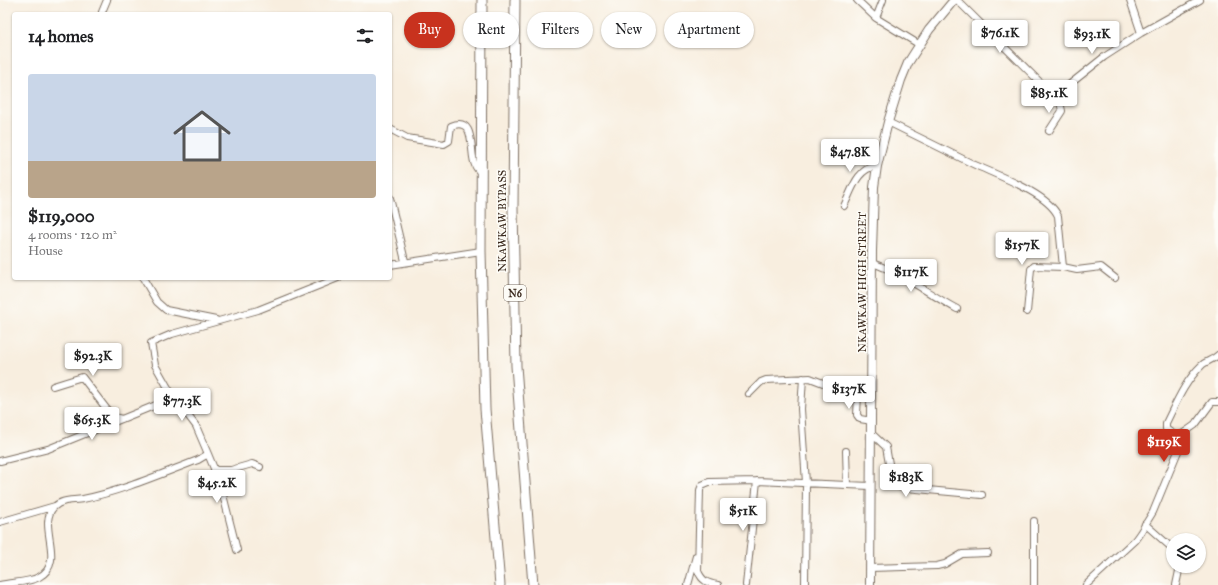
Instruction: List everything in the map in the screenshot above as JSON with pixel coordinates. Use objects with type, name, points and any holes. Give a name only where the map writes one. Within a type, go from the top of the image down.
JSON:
[{"type":"highway","name":"NKAWKAW BYPASS","points":[[482,0],[481,250],[485,409],[500,585]]},
{"type":"highway","name":"NKAWKAW BYPASS","points":[[515,0],[513,208],[516,366],[533,585]]},
{"type":"main road","name":"NKAWKAW HIGH STREET","points":[[870,585],[872,263],[874,187],[877,166],[888,122],[908,63],[941,15],[956,0]]},
{"type":"street","points":[[102,12],[107,0]]},
{"type":"street","points":[[857,0],[876,18],[920,45]]},
{"type":"street","points":[[876,18],[883,0]]},
{"type":"street","points":[[956,0],[1060,102],[1062,111],[1049,131]]},
{"type":"street","points":[[1130,0],[1140,33]]},
{"type":"street","points":[[1055,96],[1104,57],[1140,33],[1200,0]]},
{"type":"street","points":[[888,122],[1021,186],[1050,204],[1055,209],[1058,216],[1063,267]]},
{"type":"street","points":[[392,130],[407,138],[444,144],[450,141],[451,126],[456,124],[461,125],[466,128],[471,137],[475,165],[481,173]]},
{"type":"street","points":[[844,206],[860,175],[869,167],[877,166]]},
{"type":"street","points":[[392,207],[404,261]]},
{"type":"street","points":[[392,264],[404,261],[481,250]]},
{"type":"street","points":[[872,263],[897,273],[923,290],[957,309]]},
{"type":"street","points":[[1027,312],[1031,269],[1034,266],[1063,267],[1077,270],[1101,267],[1115,278]]},
{"type":"street","points":[[144,280],[157,302],[166,310],[216,320]]},
{"type":"street","points":[[237,550],[226,505],[208,454],[196,426],[171,393],[155,365],[151,343],[172,334],[216,320],[258,310],[333,280]]},
{"type":"street","points":[[1086,585],[1135,540],[1153,512],[1182,444],[1178,437],[1165,427],[1182,390],[1201,365],[1218,355]]},
{"type":"street","points":[[53,386],[82,377],[112,416],[124,419]]},
{"type":"street","points":[[803,378],[800,409],[806,483],[805,585]]},
{"type":"street","points":[[749,394],[764,380],[810,378],[823,383],[848,387],[857,391],[857,415],[860,419],[872,421]]},
{"type":"street","points":[[0,460],[48,449],[124,419],[156,404],[171,393]]},
{"type":"street","points":[[1178,437],[1195,425],[1212,402],[1218,402]]},
{"type":"street","points":[[872,434],[886,447],[891,475],[898,486],[982,495]]},
{"type":"street","points":[[846,450],[847,485]]},
{"type":"street","points":[[0,522],[55,506],[68,500],[81,500],[129,485],[198,460],[208,454]]},
{"type":"street","points":[[214,470],[231,470],[252,464],[260,467]]},
{"type":"street","points":[[746,585],[757,481]]},
{"type":"street","points":[[718,585],[708,583],[701,579],[698,571],[700,490],[702,485],[709,482],[757,481],[870,486]]},
{"type":"street","points":[[0,584],[16,583],[39,577],[48,568],[52,552],[48,520],[49,514],[55,506]]},
{"type":"street","points":[[1034,521],[1034,585]]},
{"type":"street","points":[[1145,524],[1166,543]]},
{"type":"street","points":[[688,585],[698,546]]},
{"type":"street","points":[[870,568],[937,566],[945,564],[962,554],[988,553]]},
{"type":"street","points":[[1176,585],[1179,573]]}]
